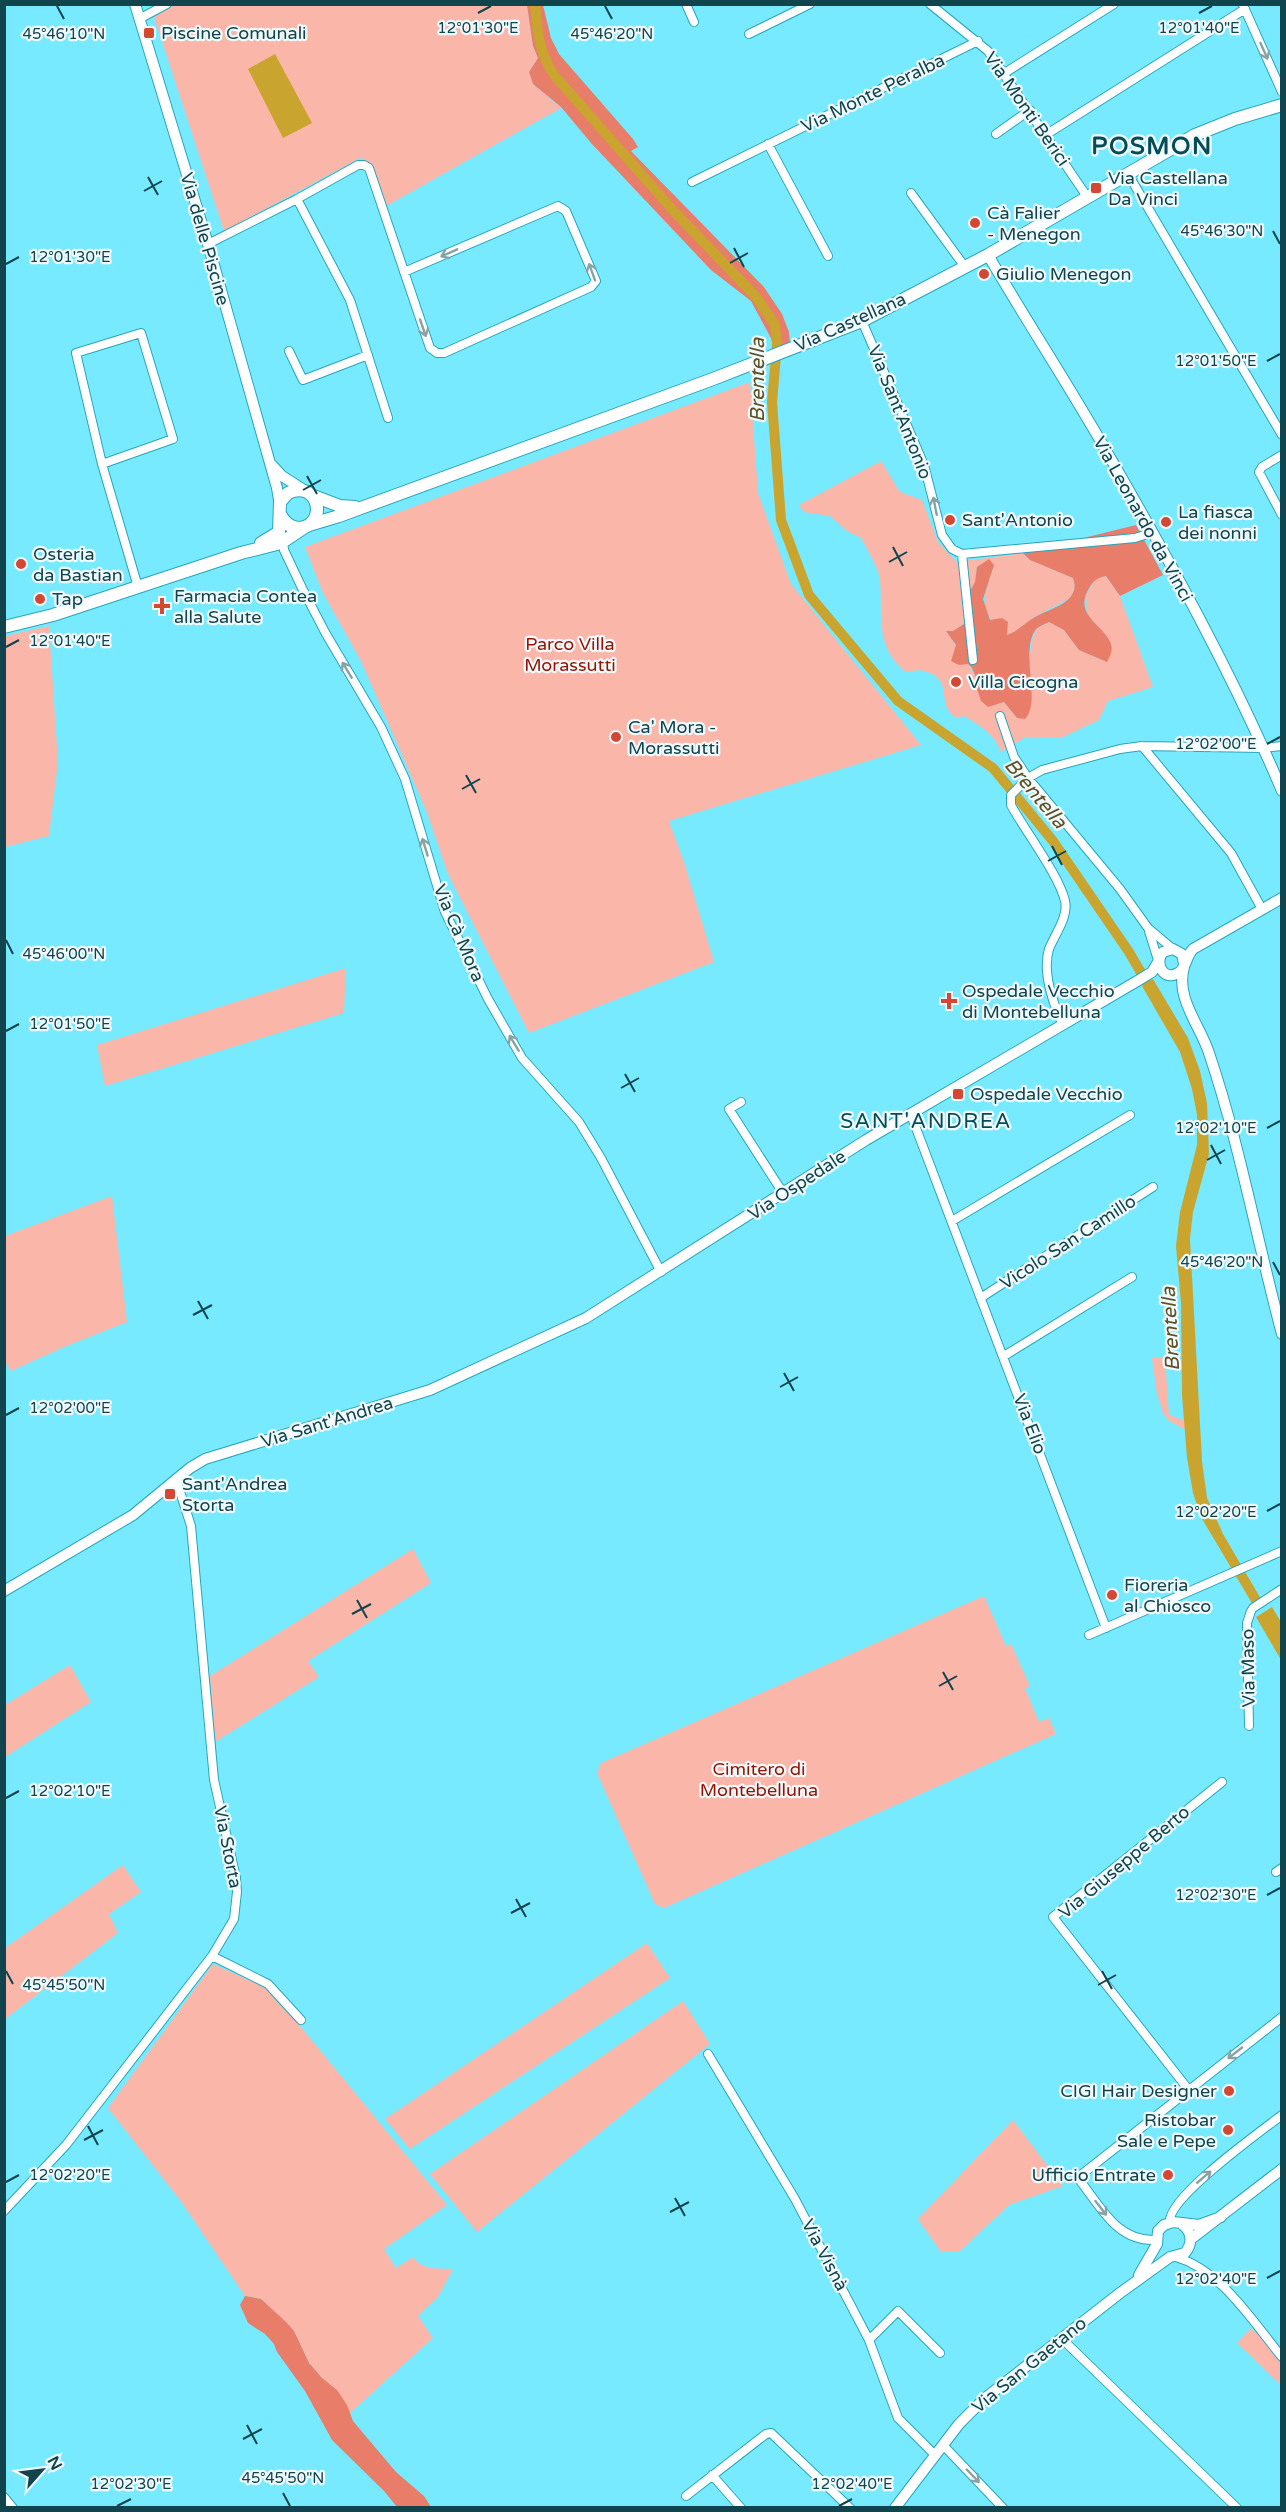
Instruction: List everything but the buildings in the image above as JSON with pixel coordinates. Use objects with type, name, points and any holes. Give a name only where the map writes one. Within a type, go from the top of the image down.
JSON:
[{"type":"main road","name":"Via Castellana","points":[[4,627],[53,615],[283,541],[307,526],[768,358],[862,321],[988,255],[1195,135],[1235,119],[1281,105]]},
{"type":"main road","points":[[296,490],[309,493],[316,501],[315,518],[307,526],[292,526],[284,522],[280,510],[282,499],[288,493],[296,490]]},
{"type":"main road","name":"Via Castellana","points":[[309,493],[340,506],[364,506]]},
{"type":"main road","name":"Via Castellana","points":[[241,553],[277,535],[281,526],[280,510]]},
{"type":"street","name":"Via delle Piscine","points":[[135,4],[278,488],[280,510]]},
{"type":"street","points":[[139,19],[167,4]]},
{"type":"street","points":[[686,4],[694,22]]},
{"type":"street","points":[[748,34],[810,4]]},
{"type":"street","name":"Via Monti Berici","points":[[930,4],[988,51],[1047,134],[1088,198]]},
{"type":"street","points":[[1004,74],[1114,4]]},
{"type":"street","points":[[1047,134],[1244,7],[1281,92]]},
{"type":"street","name":"Via Monte Peralba","points":[[692,182],[978,41]]},
{"type":"street","points":[[996,134],[1030,111]]},
{"type":"street","points":[[768,144],[828,256]]},
{"type":"street","points":[[207,244],[297,199],[358,165],[366,166],[370,170],[404,272],[430,348],[441,354],[591,288],[596,281],[566,211],[558,206],[404,272]]},
{"type":"street","points":[[1128,174],[1281,435]]},
{"type":"street","points":[[911,193],[965,267]]},
{"type":"street","points":[[297,199],[350,300],[388,418]]},
{"type":"street","name":"Via Leonardo da Vinci","points":[[988,255],[1108,454],[1152,533],[1263,748],[1281,791]]},
{"type":"street","name":"Via Sant'Antonio","points":[[862,321],[924,465],[942,535],[952,549],[962,554]]},
{"type":"street","points":[[102,464],[173,439],[141,333],[76,353],[102,464],[138,587]]},
{"type":"street","points":[[289,351],[303,380],[368,355]]},
{"type":"street","points":[[1281,454],[1262,467],[1259,472],[1281,515]]},
{"type":"street","name":"Via delle Piscine","points":[[269,459],[279,473],[309,493]]},
{"type":"street","points":[[973,660],[962,554],[1135,538],[1152,533]]},
{"type":"street","name":"Via Cà Mora","points":[[283,541],[284,549],[302,588],[326,634],[381,727],[405,778],[446,912],[488,999],[522,1058],[579,1122],[601,1158],[661,1272]]},
{"type":"street","points":[[1000,716],[1014,757],[1028,778],[1113,881],[1148,928],[1182,954],[1184,966],[1182,989],[1186,1003],[1209,1052],[1231,1123],[1281,1334]]},
{"type":"street","points":[[1142,746],[1231,853],[1262,909]]},
{"type":"street","points":[[1063,1025],[1054,1004],[1047,968],[1049,951],[1064,914],[1065,902],[1053,875],[1011,805],[1011,795],[1028,778],[1042,770],[1120,749],[1142,746],[1263,748],[1281,746]]},
{"type":"street","points":[[1161,967],[1174,975],[1184,966],[1189,953],[1198,945],[1281,898]]},
{"type":"street","points":[[1148,928],[1161,967],[1186,1003]]},
{"type":"street","points":[[1161,967],[1163,951],[1198,945]]},
{"type":"street","name":"Via Ospedale","points":[[661,1272],[866,1140],[1161,967]]},
{"type":"street","points":[[741,1102],[729,1109],[783,1193]]},
{"type":"street","name":"Via Elio","points":[[912,1115],[1106,1628]]},
{"type":"street","points":[[952,1221],[1130,1115]]},
{"type":"street","name":"Vicolo San Camillo","points":[[982,1297],[1153,1187]]},
{"type":"street","name":"Via Sant'Andrea","points":[[4,1591],[133,1515],[176,1479],[205,1459],[430,1390],[586,1318],[661,1272]]},
{"type":"street","points":[[1004,1356],[1132,1277]]},
{"type":"street","name":"Via Storta","points":[[4,2211],[66,2145],[212,1956],[234,1919],[237,1892],[214,1780],[191,1526],[176,1479]]},
{"type":"street","points":[[1089,1635],[1281,1551]]},
{"type":"street","name":"Via Maso","points":[[1249,1726],[1247,1623],[1252,1609],[1281,1589]]},
{"type":"street","name":"Via Giuseppe Berto","points":[[1188,2089],[1053,1917],[1222,1782]]},
{"type":"street","points":[[212,1956],[268,1984],[301,2020]]},
{"type":"street","points":[[1202,2268],[1162,2253],[1156,2242],[1141,2241],[1118,2230],[1081,2182],[1081,2175],[1281,2017]]},
{"type":"street","name":"Via Visnà","points":[[708,2054],[795,2199],[869,2340],[898,2418],[935,2455]]},
{"type":"street","points":[[1281,2115],[1197,2182],[1171,2211],[1176,2223],[1188,2230],[1194,2260],[1220,2283],[1281,2357]]},
{"type":"street","name":"Via San Gaetano","points":[[895,2508],[959,2424],[984,2399],[1126,2288],[1173,2257],[1185,2253],[1191,2242],[1281,2169]]},
{"type":"street","name":"Via San Gaetano","points":[[1126,2288],[1142,2272],[1160,2228],[1176,2223],[1199,2225],[1221,2217]]},
{"type":"street","points":[[869,2340],[898,2311],[940,2353]]},
{"type":"street","points":[[1061,2338],[1237,2508]]},
{"type":"street","points":[[686,2496],[766,2434],[771,2433],[850,2508]]},
{"type":"street","points":[[943,2445],[1003,2508]]},
{"type":"street","points":[[712,2475],[741,2508]]},
{"type":"street","points":[[4,2497],[13,2508]]},
{"type":"green space","points":[[176,4],[527,5],[533,46],[538,58],[529,72],[533,84],[561,108],[379,210],[362,157],[224,231],[154,17]]},
{"type":"green space","name":"Parco Villa Morassutti","points":[[750,382],[758,493],[791,584],[921,745],[669,821],[685,865],[714,962],[529,1033],[448,874],[426,810],[361,661],[323,593],[305,547]]},
{"type":"green space","points":[[881,461],[900,492],[922,500],[938,542],[957,562],[1023,553],[1030,560],[1073,578],[1075,583],[1072,597],[1034,617],[1015,633],[1007,636],[991,618],[985,604],[987,587],[994,565],[977,567],[975,582],[965,600],[964,624],[953,631],[946,631],[994,704],[1004,702],[1017,718],[1031,696],[1028,666],[1033,637],[1037,628],[1049,622],[1064,630],[1079,650],[1107,662],[1106,636],[1087,614],[1086,595],[1096,578],[1106,576],[1120,596],[1153,687],[1108,701],[1099,720],[1063,737],[1026,737],[1001,752],[996,741],[981,727],[964,716],[957,718],[950,712],[942,686],[934,675],[919,670],[905,671],[888,651],[882,629],[879,576],[861,538],[847,531],[830,516],[804,512],[799,505]]},
{"type":"green space","points":[[49,626],[58,762],[49,836],[5,847],[5,636]]},
{"type":"green space","points":[[346,968],[344,1013],[105,1086],[97,1045]]},
{"type":"green space","points":[[112,1196],[127,1322],[11,1371],[4,1360],[5,1236]]},
{"type":"green space","points":[[1165,1357],[1169,1415],[1186,1421],[1186,1430],[1169,1421],[1163,1413],[1157,1394],[1152,1358]]},
{"type":"green space","points":[[413,1549],[431,1583],[308,1661],[319,1677],[215,1742],[210,1676]]},
{"type":"green space","name":"Cimitero di Montebelluna","points":[[984,1596],[1006,1646],[1011,1644],[1030,1686],[1025,1688],[1039,1722],[1049,1718],[1056,1734],[664,1908],[655,1904],[597,1773],[601,1763]]},
{"type":"green space","points":[[70,1665],[91,1702],[5,1757],[5,1705]]},
{"type":"green space","points":[[123,1865],[141,1892],[109,1914],[118,1933],[5,2019],[5,1948]]},
{"type":"green space","points":[[647,1943],[670,1978],[410,2149],[385,2119]]},
{"type":"green space","points":[[213,1964],[264,1987],[296,2021],[447,2205],[384,2249],[396,2268],[413,2257],[426,2267],[453,2269],[438,2297],[418,2316],[433,2338],[350,2413],[337,2391],[309,2363],[294,2331],[261,2299],[245,2296],[180,2200],[108,2108]]},
{"type":"green space","points":[[683,2001],[710,2044],[477,2232],[430,2174]]},
{"type":"green space","points":[[1013,2120],[1063,2186],[1009,2205],[960,2251],[941,2252],[918,2219]]},
{"type":"green space","points":[[1251,2328],[1277,2354],[1281,2350],[1281,2385],[1237,2343]]},
{"type":"shaded area","points":[[527,5],[543,5],[551,38],[559,54],[633,139],[638,147],[631,151],[764,287],[782,314],[789,332],[790,344],[775,350],[751,301],[711,270],[591,143],[561,107],[533,84],[529,72],[538,58],[533,46]]},
{"type":"shaded area","points":[[275,54],[312,123],[283,138],[248,69]]},
{"type":"shaded area","points":[[1136,525],[1163,575],[1120,596],[1106,576],[1093,582],[1085,599],[1085,607],[1087,614],[1111,644],[1107,662],[1079,650],[1064,630],[1049,622],[1036,629],[1031,639],[1032,701],[1025,719],[1017,718],[1004,702],[988,707],[981,701],[977,689],[979,684],[972,668],[968,664],[959,665],[951,661],[956,645],[946,631],[953,631],[964,624],[965,600],[975,582],[977,567],[989,559],[994,565],[983,599],[990,620],[1002,618],[1008,622],[1007,635],[1069,599],[1075,586],[1073,578],[1030,560],[1023,553]]},
{"type":"shaded area","points":[[1153,979],[1188,1038],[1200,1071],[1207,1103],[1209,1154],[1193,1212],[1190,1239],[1202,1461],[1207,1498],[1223,1534],[1261,1599],[1253,1605],[1201,1517],[1193,1493],[1187,1458],[1182,1395],[1181,1303],[1176,1246],[1180,1212],[1197,1145],[1197,1115],[1192,1089],[1180,1052],[1142,986]]},
{"type":"shaded area","points":[[1272,1607],[1281,1622],[1281,1660],[1256,1617]]},
{"type":"shaded area","points":[[245,2296],[261,2299],[294,2331],[309,2363],[337,2390],[347,2405],[353,2421],[396,2472],[424,2496],[431,2507],[397,2507],[384,2491],[332,2440],[305,2391],[277,2352],[274,2344],[265,2334],[248,2323],[240,2305]]},
{"type":"waterway","name":"Brentella","points":[[535,4],[542,50],[555,76],[671,208],[757,298],[775,325],[777,344],[772,402],[781,520],[809,595],[898,701],[993,768],[1053,841],[1129,952],[1154,995]]},
{"type":"place","name":"Piscine Comunali","points":[[149,33]]},
{"type":"place","name":"Via Castellana Da Vinci","points":[[1096,188]]},
{"type":"place","name":"Cà Falier - Menegon","points":[[975,223]]},
{"type":"place","name":"Giulio Menegon","points":[[984,274]]},
{"type":"place","name":"Sant'Antonio","points":[[950,520]]},
{"type":"place","name":"La fiasca dei nonni","points":[[1166,522]]},
{"type":"place","name":"Osteria da Bastian","points":[[21,564]]},
{"type":"place","name":"Tap","points":[[40,599]]},
{"type":"place","name":"Farmacia Contea alla Salute","points":[[162,606]]},
{"type":"place","name":"Villa Cicogna","points":[[956,682]]},
{"type":"place","name":"Ca' Mora - Morassutti","points":[[616,737]]},
{"type":"place","name":"Ospedale Vecchio di Montebelluna","points":[[949,1001]]},
{"type":"place","name":"Ospedale Vecchio","points":[[958,1094]]},
{"type":"place","name":"Sant'Andrea Storta","points":[[170,1494]]},
{"type":"place","name":"Fioreria al Chiosco","points":[[1112,1595]]},
{"type":"place","name":"CIGI Hair Designer","points":[[1229,2091]]},
{"type":"place","name":"Ristobar Sale e Pepe","points":[[1228,2130]]},
{"type":"place","name":"Ufficio Entrate","points":[[1168,2175]]},
{"type":"district","name":"POSMON","points":[[1152,146]]},
{"type":"district","name":"SANT'ANDREA","points":[[926,1121]]}]
